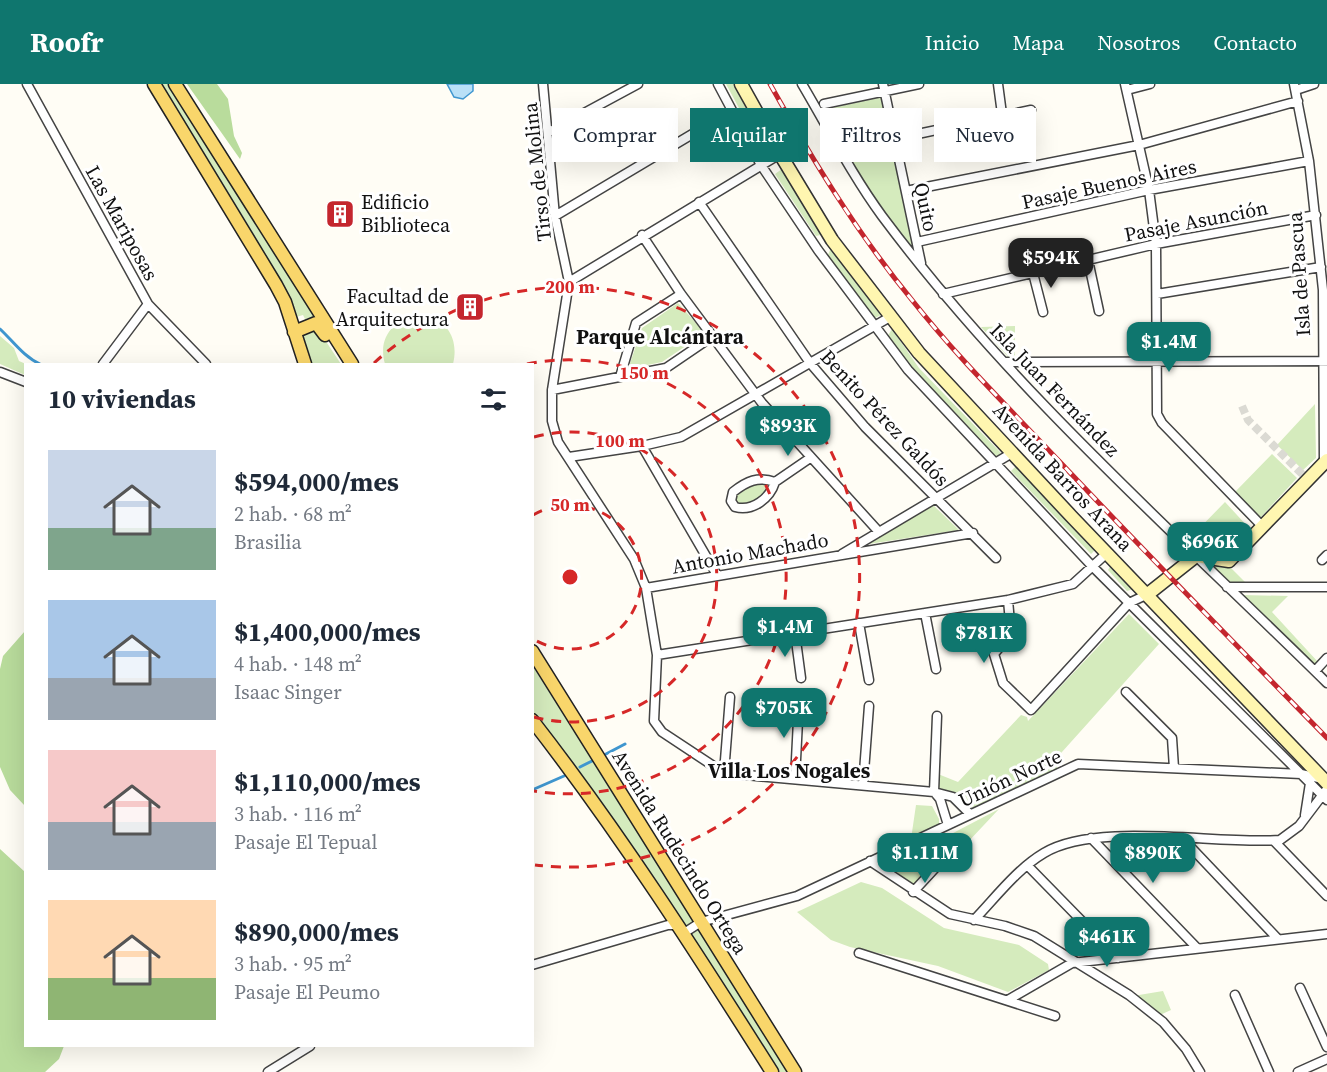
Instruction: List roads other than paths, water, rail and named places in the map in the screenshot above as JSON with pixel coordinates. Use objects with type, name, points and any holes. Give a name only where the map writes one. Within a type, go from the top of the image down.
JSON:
[{"type":"main road","points":[[154,84],[276,285],[305,363]]},
{"type":"main road","points":[[175,84],[351,363]]},
{"type":"main road","name":"Avenida Barros Arana","points":[[741,84],[754,108]]},
{"type":"main road","name":"Avenida Barros Arana","points":[[785,162],[832,240],[919,352],[1012,453],[1306,761],[1325,789]]},
{"type":"main road","points":[[294,332],[316,323],[331,343],[342,349]]},
{"type":"main road","name":"Isla de Pascua","points":[[1196,556],[1229,561],[1326,461]]},
{"type":"main road","points":[[1148,594],[1196,556]]},
{"type":"main road","name":"Avenida Rudecindo Ortega","points":[[534,654],[795,1072]]},
{"type":"main road","name":"Avenida Rudecindo Ortega","points":[[534,723],[583,785],[681,929],[772,1072]]},
{"type":"street","name":"Las Mariposas","points":[[27,84],[148,304],[205,363]]},
{"type":"street","name":"Tirso de Molina","points":[[543,84],[555,216],[569,282],[552,390],[552,421],[558,442],[634,559],[646,588],[657,655],[654,722],[662,732],[724,773],[934,792],[953,797],[970,813]]},
{"type":"street","points":[[549,132],[638,84]]},
{"type":"street","name":"Avenida Barros Arana","points":[[718,84],[730,108]]},
{"type":"street","name":"Isla Juan Fernández","points":[[802,84],[881,214],[972,328],[1076,437],[1327,683]]},
{"type":"street","points":[[824,104],[884,88],[919,84]]},
{"type":"street","points":[[998,84],[1001,108]]},
{"type":"street","points":[[1150,84],[1126,87],[1149,190],[1156,244],[1156,409],[1162,423],[1262,526]]},
{"type":"street","points":[[1295,87],[1314,84]]},
{"type":"street","name":"Isla de Pascua","points":[[1295,87],[1309,161],[1325,290],[1326,461]]},
{"type":"street","name":"Quito","points":[[884,88],[888,108]]},
{"type":"street","points":[[906,191],[1139,145],[1298,101]]},
{"type":"street","points":[[555,216],[690,135]]},
{"type":"street","name":"Pasaje Buenos Aires","points":[[916,242],[1149,190],[1309,161]]},
{"type":"street","name":"Avenida Barros Arana","points":[[759,162],[873,327],[908,370],[1092,566],[1310,783],[1325,789]]},
{"type":"street","points":[[569,282],[642,235],[766,162]]},
{"type":"street","name":"Quito","points":[[899,162],[922,266]]},
{"type":"street","name":"Benito Pérez Galdós","points":[[699,202],[810,363],[865,427],[996,558]]},
{"type":"street","name":"Pasaje Asunción","points":[[943,294],[1156,244],[1316,215]]},
{"type":"street","points":[[642,235],[681,294],[755,393],[810,458],[879,532]]},
{"type":"street","points":[[818,250],[832,240]]},
{"type":"street","points":[[1088,260],[1099,311]]},
{"type":"street","points":[[1157,294],[1321,267]]},
{"type":"street","points":[[1033,273],[1043,312]]},
{"type":"street","points":[[620,377],[636,323],[681,294]]},
{"type":"street","points":[[104,363],[148,304]]},
{"type":"street","points":[[569,457],[642,446],[681,437],[890,317]]},
{"type":"street","points":[[552,390],[666,368],[713,336]]},
{"type":"street","points":[[1006,362],[1325,360]]},
{"type":"street","points":[[0,372],[24,381]]},
{"type":"street","points":[[642,446],[717,575]]},
{"type":"street","name":"Antonio Machado","points":[[646,588],[836,557],[1012,453]]},
{"type":"street","points":[[775,482],[757,478],[744,484],[733,492],[733,504],[742,508],[765,500],[770,496],[775,482],[810,458]]},
{"type":"street","points":[[836,557],[973,533]]},
{"type":"street","points":[[657,655],[1008,600],[1073,584],[1107,553]]},
{"type":"street","points":[[1227,587],[1327,587]]},
{"type":"street","points":[[1008,600],[1011,634],[994,654],[1003,683],[1031,710],[1129,603],[1148,594]]},
{"type":"street","points":[[925,613],[936,669]]},
{"type":"street","points":[[859,623],[869,680]]},
{"type":"street","points":[[795,633],[801,678]]},
{"type":"street","points":[[1315,671],[1327,658]]},
{"type":"street","points":[[1126,692],[1172,738],[1174,768]]},
{"type":"street","points":[[724,773],[730,697]]},
{"type":"street","points":[[795,779],[799,701]]},
{"type":"street","points":[[863,784],[869,706]]},
{"type":"street","points":[[937,716],[934,792],[940,799],[948,825]]},
{"type":"street","points":[[1276,773],[1280,763],[1278,751]]},
{"type":"street","points":[[1301,774],[1306,761]]},
{"type":"street","name":"Unión Norte","points":[[534,964],[668,926],[681,929],[798,896],[1078,764],[1301,774],[1325,789]]},
{"type":"street","points":[[1305,818],[1310,783]]},
{"type":"street","points":[[974,920],[1028,864],[1056,847],[1091,838],[1274,841],[1289,835],[1305,818],[1325,789]]},
{"type":"street","points":[[1091,838],[1197,948]]},
{"type":"street","points":[[1182,838],[1277,938]]},
{"type":"street","points":[[1274,841],[1327,896]]},
{"type":"street","points":[[913,892],[960,842]]},
{"type":"street","points":[[870,861],[913,892],[950,914],[1034,936],[1072,963],[1151,1010],[1175,1035],[1200,1072]]},
{"type":"street","points":[[1028,864],[1118,958]]},
{"type":"street","points":[[1008,1000],[1072,963],[1327,934]]},
{"type":"street","points":[[859,953],[1055,1016]]},
{"type":"street","points":[[1300,988],[1327,1047]]},
{"type":"street","points":[[1235,995],[1269,1072]]},
{"type":"street","points":[[268,1072],[307,1047]]},
{"type":"street","points":[[1298,1072],[1327,1059]]},
{"type":"water","points":[[447,84],[473,84],[473,91],[463,99],[454,97]]},
{"type":"waterway","points":[[0,329],[24,353],[38,363]]},
{"type":"waterway","points":[[606,754],[625,744]]},
{"type":"waterway","points":[[580,767],[592,761]]},
{"type":"waterway","points":[[534,789],[564,776]]},
{"type":"tunnel","points":[[1242,406],[1248,420],[1308,480]]},
{"type":"railway","points":[[770,84],[819,168],[854,222],[929,321],[1092,496],[1327,738]]},
{"type":"place","name":"Edificio Biblioteca","points":[[340,214]]},
{"type":"place","name":"Facultad de Arquitectura","points":[[470,307]]},
{"type":"district","name":"Parque Alcántara","points":[[660,336]]},
{"type":"district","name":"Villa Los Nogales","points":[[789,770]]}]
